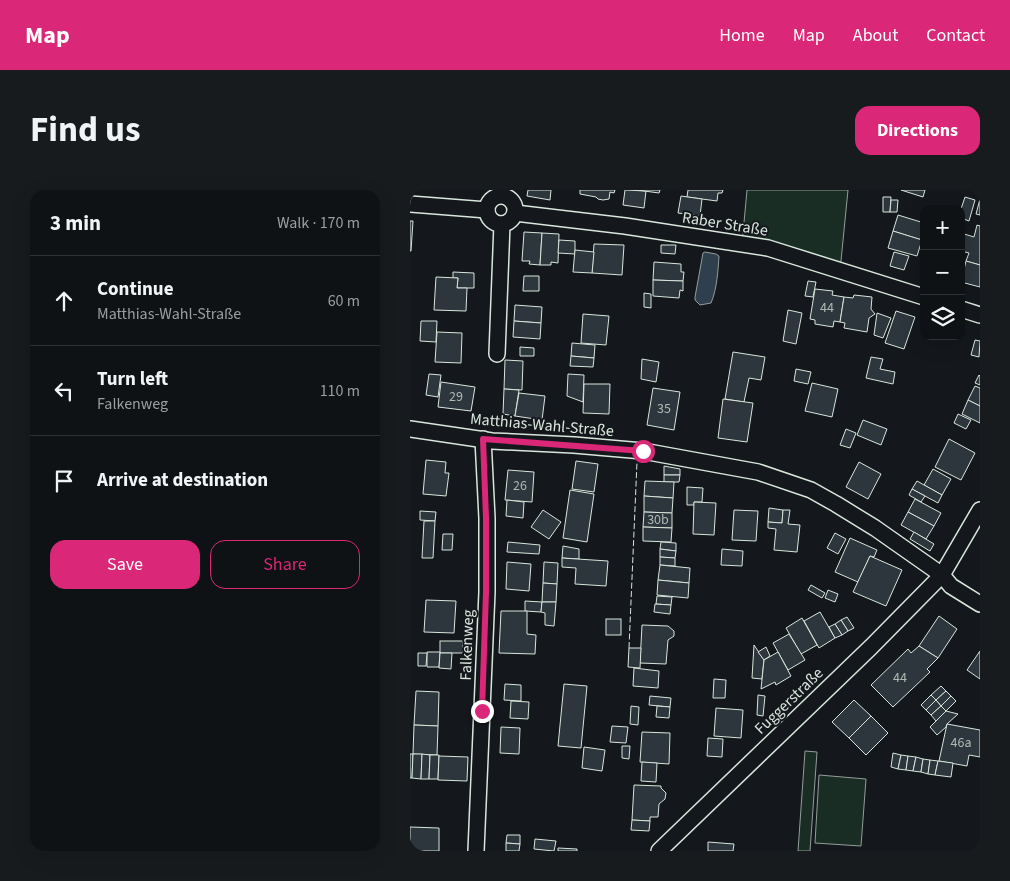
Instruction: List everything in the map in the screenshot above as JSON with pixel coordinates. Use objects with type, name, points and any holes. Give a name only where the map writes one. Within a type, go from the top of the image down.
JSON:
[{"type":"street","points":[[502,193],[512,200],[515,213],[510,221],[498,224],[490,219],[487,210],[490,201],[502,193]]},
{"type":"street","points":[[410,204],[487,210]]},
{"type":"street","name":"Raber Straße","points":[[515,213],[634,227],[768,248],[920,296]]},
{"type":"street","points":[[497,354],[502,224]]},
{"type":"street","points":[[965,310],[980,315]]},
{"type":"street","name":"Matthias-Wahl-Straße","points":[[410,429],[483,439],[629,449],[758,472],[810,490],[836,504],[875,528],[942,575],[951,586],[980,604]]},
{"type":"street","name":"Falkenweg","points":[[476,851],[486,592],[483,439]]},
{"type":"street","name":"Fuggerstraße","points":[[659,851],[877,641],[942,575],[980,510]]},
{"type":"green space","points":[[747,190],[848,190],[840,271],[742,244]]},
{"type":"green space","points":[[805,751],[817,752],[810,851],[798,851]]},
{"type":"green space","points":[[819,775],[866,779],[861,846],[815,843]]},
{"type":"water","points":[[703,253],[719,256],[718,274],[711,303],[700,305],[695,300],[695,297]]},
{"type":"building","points":[[528,190],[551,190],[550,200],[527,196]]},
{"type":"building","points":[[580,190],[615,190],[614,193],[610,192],[609,199],[603,200],[580,194]]},
{"type":"building","points":[[625,190],[646,191],[644,208],[623,205]]},
{"type":"building","points":[[637,190],[660,190],[659,193]]},
{"type":"building","points":[[688,190],[723,190],[722,193],[718,193],[717,201],[687,197]]},
{"type":"building","points":[[901,190],[925,190],[923,197]]},
{"type":"building","points":[[681,196],[702,199],[700,216],[678,213]]},
{"type":"building","points":[[883,197],[891,197],[890,212],[883,212]]},
{"type":"building","points":[[965,197],[975,200],[969,221],[965,220],[965,205],[962,205]]},
{"type":"building","points":[[980,199],[980,215],[976,214]]},
{"type":"building","points":[[891,200],[898,200],[897,212],[890,212]]},
{"type":"building","points":[[898,215],[920,222],[920,239],[893,231]]},
{"type":"building","points":[[410,221],[413,221],[411,251],[410,251]]},
{"type":"building","points":[[977,225],[980,226],[980,265],[966,261],[969,253],[965,252],[965,234],[974,237]]},
{"type":"building","points":[[893,231],[920,239],[917,256],[888,248]]},
{"type":"building","points":[[524,232],[542,233],[540,265],[529,264],[530,261],[522,261]]},
{"type":"building","points":[[542,233],[559,234],[558,263],[551,262],[551,265],[540,265]]},
{"type":"building","points":[[559,240],[575,241],[575,254],[558,253]]},
{"type":"building","points":[[594,244],[624,245],[622,275],[592,273]]},
{"type":"building","points":[[661,245],[676,245],[675,254],[661,253]]},
{"type":"building","points":[[575,250],[594,252],[592,273],[573,272]]},
{"type":"building","points":[[894,252],[909,256],[904,270],[890,266]]},
{"type":"building","points":[[966,261],[980,265],[980,287],[965,283]]},
{"type":"building","points":[[654,262],[681,264],[681,272],[684,272],[683,281],[653,280]]},
{"type":"building","points":[[453,272],[474,273],[474,288],[457,288],[458,278],[453,278]]},
{"type":"building","points":[[524,276],[539,276],[539,291],[523,291]]},
{"type":"building","points":[[436,277],[458,278],[457,288],[467,288],[466,311],[434,310]]},
{"type":"building","points":[[653,280],[683,281],[683,291],[680,290],[679,298],[653,296]]},
{"type":"building","points":[[808,281],[816,282],[813,297],[805,296]]},
{"type":"building","points":[[815,289],[833,291],[832,295],[844,297],[840,322],[834,321],[833,327],[815,324],[815,320],[810,319]]},
{"type":"building","points":[[644,293],[651,294],[651,308],[644,307]]},
{"type":"building","points":[[854,295],[872,297],[871,309],[875,314],[869,318],[867,332],[844,328],[845,323],[840,322],[844,297],[853,298]]},
{"type":"building","points":[[515,305],[542,307],[541,323],[514,321]]},
{"type":"building","points":[[788,310],[802,313],[796,344],[783,341]]},
{"type":"building","points":[[896,311],[915,317],[904,349],[885,343]]},
{"type":"building","points":[[877,313],[891,318],[883,338],[874,335]]},
{"type":"building","points":[[583,314],[609,316],[606,345],[581,343]]},
{"type":"building","points":[[421,321],[437,321],[436,342],[420,341]]},
{"type":"building","points":[[514,321],[541,323],[540,339],[513,337]]},
{"type":"building","points":[[437,332],[462,333],[461,363],[435,362]]},
{"type":"building","points":[[975,340],[980,341],[979,357],[971,355]]},
{"type":"building","points":[[572,343],[595,345],[594,358],[571,356]]},
{"type":"building","points":[[520,347],[534,348],[534,356],[520,356]]},
{"type":"building","points":[[733,352],[765,357],[761,380],[749,378],[744,402],[725,399]]},
{"type":"building","points":[[571,356],[594,358],[593,367],[570,366]]},
{"type":"building","points":[[871,357],[883,359],[880,369],[895,372],[893,384],[866,378]]},
{"type":"building","points":[[642,359],[659,362],[656,382],[641,379]]},
{"type":"building","points":[[505,360],[523,361],[522,390],[504,389]]},
{"type":"building","points":[[796,369],[811,372],[808,384],[794,381]]},
{"type":"building","points":[[429,374],[441,375],[438,397],[426,395]]},
{"type":"building","points":[[568,374],[584,375],[583,402],[567,396]]},
{"type":"building","points":[[980,376],[980,385],[975,383]]},
{"type":"building","points":[[441,382],[475,387],[471,411],[438,407]]},
{"type":"building","points":[[812,383],[838,389],[832,417],[805,411]]},
{"type":"building","points":[[584,384],[610,384],[609,414],[583,413]]},
{"type":"building","points":[[975,386],[980,388],[980,406],[968,400]]},
{"type":"building","points":[[653,388],[680,392],[674,430],[647,425]]},
{"type":"building","points":[[504,389],[519,390],[515,416],[503,414]]},
{"type":"building","points":[[519,393],[545,396],[542,420],[515,416]]},
{"type":"building","points":[[723,399],[753,403],[747,442],[718,438]]},
{"type":"building","points":[[968,400],[980,406],[980,423],[962,414]]},
{"type":"building","points":[[958,414],[971,420],[966,429],[954,423]]},
{"type":"building","points":[[863,420],[887,429],[881,445],[857,435]]},
{"type":"building","points":[[846,429],[856,433],[850,448],[840,445]]},
{"type":"building","points":[[949,439],[975,453],[961,480],[935,467]]},
{"type":"building","points":[[426,460],[446,462],[445,473],[449,473],[446,496],[423,494]]},
{"type":"building","points":[[576,461],[598,464],[594,492],[572,489]]},
{"type":"building","points":[[859,462],[881,474],[868,499],[846,487]]},
{"type":"building","points":[[664,466],[680,469],[680,475],[664,475]]},
{"type":"building","points":[[933,469],[951,479],[942,495],[924,485]]},
{"type":"building","points":[[508,470],[534,472],[532,502],[505,500]]},
{"type":"building","points":[[664,475],[680,475],[679,482],[664,482]]},
{"type":"building","points":[[645,481],[674,482],[673,498],[644,496]]},
{"type":"building","points":[[917,481],[942,495],[938,503],[912,489]]},
{"type":"building","points":[[687,487],[703,488],[702,502],[694,502],[694,505],[687,505]]},
{"type":"building","points":[[912,489],[925,496],[921,502],[909,495]]},
{"type":"building","points":[[570,490],[594,494],[587,542],[563,538]]},
{"type":"building","points":[[644,496],[673,498],[672,513],[644,512]]},
{"type":"building","points":[[915,499],[941,513],[934,526],[908,512]]},
{"type":"building","points":[[507,500],[524,502],[523,518],[506,516]]},
{"type":"building","points":[[694,502],[716,503],[714,535],[693,534]]},
{"type":"building","points":[[769,508],[783,510],[782,523],[768,522]]},
{"type":"building","points":[[543,510],[561,522],[549,539],[531,527]]},
{"type":"building","points":[[734,510],[758,511],[756,541],[732,540]]},
{"type":"building","points":[[783,510],[790,510],[788,524],[800,525],[797,552],[774,550],[776,529],[768,528],[768,522],[782,523]]},
{"type":"building","points":[[420,511],[436,512],[435,521],[420,520]]},
{"type":"building","points":[[644,512],[672,513],[672,528],[643,527]]},
{"type":"building","points":[[908,512],[934,526],[926,539],[901,525]]},
{"type":"building","points":[[424,521],[435,521],[433,558],[422,558]]},
{"type":"building","points":[[643,527],[672,528],[671,542],[643,541]]},
{"type":"building","points":[[914,532],[934,544],[930,551],[910,539]]},
{"type":"building","points":[[835,533],[846,539],[838,554],[827,548]]},
{"type":"building","points":[[443,534],[453,534],[452,550],[442,550]]},
{"type":"building","points":[[850,538],[877,550],[874,557],[870,556],[858,582],[835,572]]},
{"type":"building","points":[[508,542],[540,545],[539,554],[507,552]]},
{"type":"building","points":[[661,542],[676,543],[676,551],[660,549]]},
{"type":"building","points":[[563,546],[579,549],[579,559],[562,558]]},
{"type":"building","points":[[660,549],[676,551],[675,558],[660,557]]},
{"type":"building","points":[[722,549],[743,551],[742,566],[721,565]]},
{"type":"building","points":[[870,556],[902,570],[886,606],[853,592]]},
{"type":"building","points":[[660,557],[675,558],[675,566],[660,565]]},
{"type":"building","points":[[562,558],[608,561],[606,586],[575,584],[576,568],[562,567]]},
{"type":"building","points":[[507,562],[531,564],[529,591],[506,589]]},
{"type":"building","points":[[544,562],[558,563],[557,584],[543,583]]},
{"type":"building","points":[[660,565],[690,568],[689,583],[658,580]]},
{"type":"building","points":[[658,580],[689,583],[688,598],[657,595]]},
{"type":"building","points":[[543,583],[557,584],[556,602],[542,602]]},
{"type":"building","points":[[811,585],[825,593],[822,598],[808,590]]},
{"type":"building","points":[[828,590],[838,594],[835,602],[825,598]]},
{"type":"building","points":[[657,596],[672,597],[671,605],[656,604]]},
{"type":"building","points":[[426,600],[456,601],[454,633],[424,632]]},
{"type":"building","points":[[525,601],[542,602],[541,612],[525,611]]},
{"type":"building","points":[[542,602],[556,602],[554,626],[545,625],[545,613],[541,612]]},
{"type":"building","points":[[655,604],[671,605],[670,614],[654,612]]},
{"type":"building","points":[[501,611],[527,611],[527,634],[536,635],[535,654],[499,653]]},
{"type":"building","points":[[820,612],[835,638],[819,648],[804,621]]},
{"type":"building","points":[[939,616],[957,629],[938,658],[919,646]]},
{"type":"building","points":[[847,617],[854,628],[848,631],[841,620]]},
{"type":"building","points":[[802,618],[817,645],[801,654],[786,628]]},
{"type":"building","points":[[606,619],[621,619],[621,635],[606,635]]},
{"type":"building","points":[[841,620],[848,631],[842,635],[835,624]]},
{"type":"building","points":[[835,624],[842,635],[835,638],[829,627]]},
{"type":"building","points":[[642,625],[668,626],[674,631],[674,636],[668,640],[666,664],[640,663]]},
{"type":"building","points":[[789,634],[805,660],[788,670],[773,643]]},
{"type":"building","points":[[440,641],[463,641],[463,653],[440,653]]},
{"type":"building","points":[[754,645],[764,660],[762,679],[752,678]]},
{"type":"building","points":[[919,646],[938,658],[927,669],[930,672],[893,707],[871,685],[908,649],[911,653]]},
{"type":"building","points":[[766,647],[770,656],[764,660],[758,652]]},
{"type":"building","points":[[629,648],[641,648],[640,668],[628,667]]},
{"type":"building","points":[[980,651],[980,679],[967,670]]},
{"type":"building","points":[[427,652],[440,652],[439,667],[427,667]]},
{"type":"building","points":[[778,652],[791,676],[776,685],[775,682],[761,689],[764,660]]},
{"type":"building","points":[[418,653],[427,653],[426,666],[418,666]]},
{"type":"building","points":[[440,653],[452,653],[451,669],[439,668]]},
{"type":"building","points":[[634,668],[659,671],[658,688],[633,686]]},
{"type":"building","points":[[714,679],[726,680],[725,698],[713,698]]},
{"type":"building","points":[[505,684],[521,685],[521,701],[504,700]]},
{"type":"building","points":[[564,684],[587,686],[581,748],[558,746]]},
{"type":"building","points":[[941,686],[946,691],[936,700],[931,695]]},
{"type":"building","points":[[416,691],[439,692],[438,726],[414,725]]},
{"type":"building","points":[[946,691],[951,696],[941,706],[936,700]]},
{"type":"building","points":[[758,695],[765,696],[763,716],[757,715]]},
{"type":"building","points":[[931,695],[936,700],[926,710],[921,705]]},
{"type":"building","points":[[650,696],[671,698],[670,707],[649,705]]},
{"type":"building","points":[[951,696],[956,701],[946,711],[941,706]]},
{"type":"building","points":[[854,700],[871,716],[849,738],[832,722]]},
{"type":"building","points":[[936,700],[941,706],[931,715],[926,710]]},
{"type":"building","points":[[511,701],[529,702],[528,719],[510,718]]},
{"type":"building","points":[[631,706],[639,707],[638,725],[630,724]]},
{"type":"building","points":[[657,706],[670,707],[669,718],[656,717]]},
{"type":"building","points":[[941,706],[946,711],[936,721],[931,715]]},
{"type":"building","points":[[716,708],[743,710],[741,738],[714,736]]},
{"type":"building","points":[[946,711],[958,714],[937,735],[930,727]]},
{"type":"building","points":[[871,716],[888,733],[866,755],[849,738]]},
{"type":"building","points":[[947,724],[980,730],[980,757],[969,755],[967,766],[939,761]]},
{"type":"building","points":[[414,725],[438,726],[437,755],[413,754]]},
{"type":"building","points":[[612,726],[628,727],[626,743],[610,742]]},
{"type":"building","points":[[501,727],[520,728],[519,754],[500,753]]},
{"type":"building","points":[[642,732],[670,733],[669,764],[640,762]]},
{"type":"building","points":[[708,738],[723,739],[722,757],[707,756]]},
{"type":"building","points":[[622,746],[630,746],[629,759],[622,758]]},
{"type":"building","points":[[584,747],[605,750],[602,771],[582,768]]},
{"type":"building","points":[[893,753],[901,755],[898,769],[891,767]]},
{"type":"building","points":[[410,754],[413,754],[412,778],[410,778]]},
{"type":"building","points":[[413,754],[422,754],[421,779],[412,778]]},
{"type":"building","points":[[422,754],[430,755],[429,779],[421,779]]},
{"type":"building","points":[[430,755],[439,755],[438,779],[429,779]]},
{"type":"building","points":[[901,755],[908,756],[906,770],[898,769]]},
{"type":"building","points":[[439,756],[468,757],[467,781],[438,780]]},
{"type":"building","points":[[908,756],[916,757],[913,771],[906,770]]},
{"type":"building","points":[[916,757],[923,759],[921,772],[913,771]]},
{"type":"building","points":[[923,759],[930,760],[928,774],[921,772]]},
{"type":"building","points":[[930,760],[938,761],[935,775],[928,774]]},
{"type":"building","points":[[938,761],[953,763],[951,777],[935,775]]},
{"type":"building","points":[[642,762],[657,763],[656,782],[641,781]]},
{"type":"building","points":[[634,785],[661,786],[666,793],[665,799],[659,804],[658,817],[650,817],[650,821],[632,820]]},
{"type":"building","points":[[632,820],[650,821],[649,831],[631,830]]},
{"type":"building","points":[[410,827],[439,828],[439,851],[410,851]]},
{"type":"building","points":[[507,835],[520,835],[520,844],[506,843]]},
{"type":"building","points":[[535,839],[556,841],[554,851],[534,849]]},
{"type":"building","points":[[708,842],[734,844],[733,851],[708,851]]},
{"type":"building","points":[[506,843],[520,844],[519,851],[506,851]]},
{"type":"building","points":[[558,848],[577,849],[577,851],[558,851]]},
{"type":"fence","points":[[629,648],[637,462]]},
{"type":"route","points":[[482,711],[486,592],[483,439],[643,451]]}]
